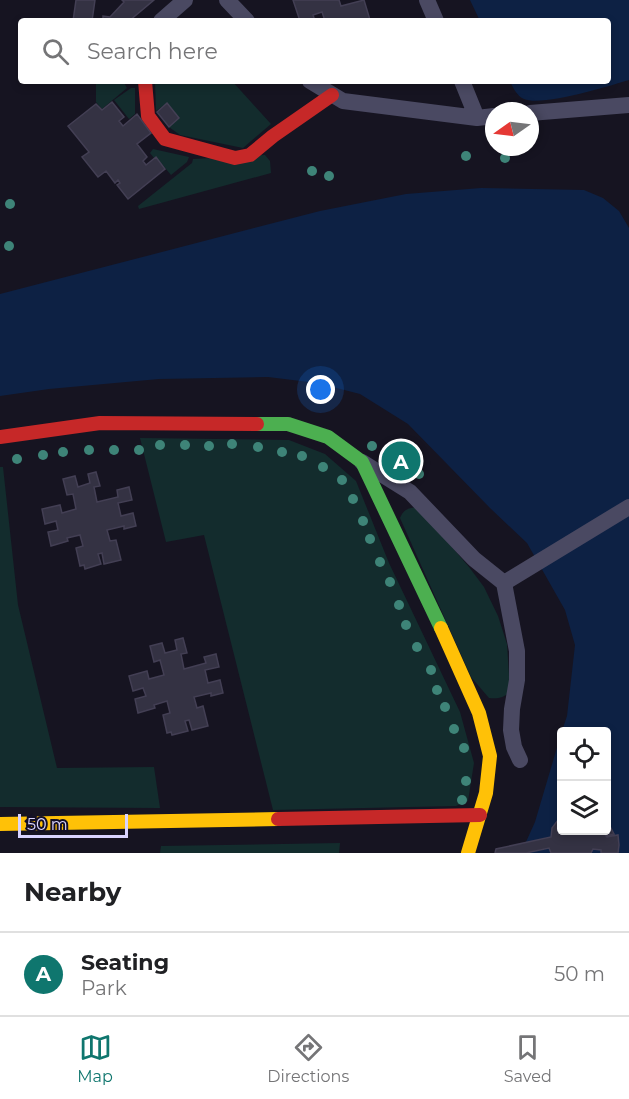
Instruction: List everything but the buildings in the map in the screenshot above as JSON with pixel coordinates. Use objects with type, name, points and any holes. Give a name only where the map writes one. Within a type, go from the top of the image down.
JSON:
[{"type":"street","points":[[164,18],[185,0]]},
{"type":"street","points":[[227,0],[244,18]]},
{"type":"street","points":[[427,0],[435,18]]},
{"type":"street","points":[[145,84],[148,116],[165,139],[235,158],[250,155],[332,95]]},
{"type":"street","points":[[315,84],[343,101],[485,117]]},
{"type":"street","points":[[464,84],[485,116]]},
{"type":"street","points":[[539,112],[629,105]]},
{"type":"street","points":[[0,437],[100,423],[288,424],[328,437],[362,462],[410,492],[474,559],[504,583],[517,651],[517,680],[511,730],[514,747],[520,760]]},
{"type":"street","points":[[362,462],[478,713],[490,756],[486,793],[468,853]]},
{"type":"street","points":[[504,583],[629,507]]},
{"type":"street","points":[[478,713],[488,720],[499,723],[506,719],[512,709]]},
{"type":"street","points":[[0,824],[480,815]]},
{"type":"green space","points":[[96,84],[125,84],[127,88],[102,109],[96,102]]},
{"type":"green space","points":[[155,84],[235,84],[271,124],[243,148],[180,135],[169,127],[179,118],[167,103],[156,111]]},
{"type":"green space","points":[[131,88],[135,88],[135,114],[129,119],[114,100]]},
{"type":"green space","points":[[153,149],[189,157],[187,162],[171,175],[150,153]]},
{"type":"green space","points":[[265,155],[270,161],[271,173],[139,209],[138,206],[192,163],[193,159]]},
{"type":"green space","points":[[140,438],[289,440],[325,454],[356,481],[389,563],[460,712],[474,763],[468,801],[456,806],[273,810],[204,535],[166,542]]},
{"type":"green space","points":[[0,467],[3,467],[18,605],[57,768],[154,767],[160,808],[0,807]]},
{"type":"green space","points":[[418,507],[484,587],[498,616],[507,644],[510,692],[503,697],[489,698],[471,677],[400,518],[407,509]]},
{"type":"green space","points":[[340,843],[339,853],[160,853],[161,846]]},
{"type":"water","points":[[470,0],[629,0],[629,80],[560,98],[533,101],[524,99],[517,94],[512,84],[611,84],[611,18],[479,18]]},
{"type":"water","points":[[481,188],[584,190],[603,198],[619,211],[629,228],[629,853],[521,853],[535,822],[557,748],[557,835],[611,835],[611,727],[563,727],[567,716],[575,645],[565,610],[527,543],[408,424],[360,394],[317,383],[268,377],[159,379],[0,396],[0,294],[320,211],[406,194]]},
{"type":"traffic: fast","points":[[257,424],[288,424],[328,437],[362,462],[441,628]]},
{"type":"traffic: slow","points":[[441,628],[479,713],[490,756],[486,793],[468,853]]},
{"type":"traffic: slow","points":[[0,824],[278,819]]},
{"type":"traffic: jam","points":[[145,84],[148,116],[165,139],[235,158],[250,155],[332,95]]},
{"type":"traffic: jam","points":[[0,437],[100,423],[257,424]]},
{"type":"traffic: jam","points":[[278,819],[480,815]]},
{"type":"place","name":"Seating","points":[[401,461]]}]
